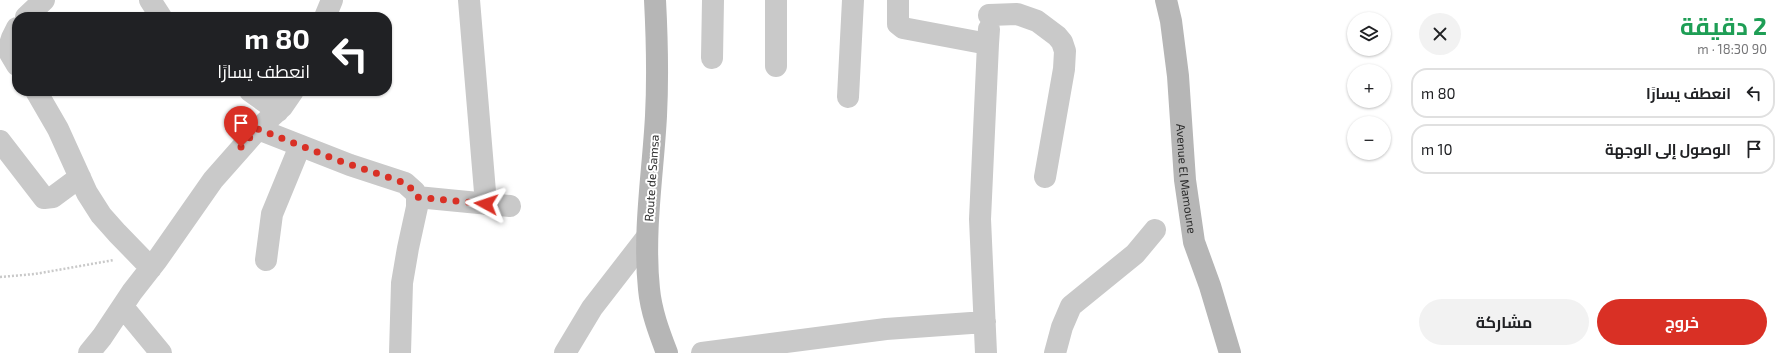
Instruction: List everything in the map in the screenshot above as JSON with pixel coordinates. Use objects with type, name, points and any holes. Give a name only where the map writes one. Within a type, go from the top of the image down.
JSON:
[{"type":"street","points":[[31,12],[44,0]]},
{"type":"street","points":[[150,0],[158,12]]},
{"type":"street","points":[[327,12],[332,0]]},
{"type":"street","points":[[469,0],[486,204]]},
{"type":"street","name":"Route de Samsa","points":[[655,0],[657,43],[656,114],[647,237],[649,290],[654,312],[667,353]]},
{"type":"street","points":[[712,58],[714,0]]},
{"type":"street","points":[[776,0],[776,66]]},
{"type":"street","points":[[848,97],[853,0]]},
{"type":"street","points":[[898,0],[898,24],[903,28],[988,44]]},
{"type":"street","name":"Avenue El Mamoune","points":[[1166,0],[1171,21],[1176,61],[1185,180],[1194,242],[1210,286],[1230,353]]},
{"type":"street","points":[[986,353],[980,219],[989,8],[1017,14],[1037,21],[1057,36],[1062,42],[1065,51],[1064,69],[1045,177]]},
{"type":"street","points":[[9,61],[9,45],[12,39]]},
{"type":"street","points":[[39,96],[58,128],[87,193],[101,214],[145,262]]},
{"type":"street","points":[[257,96],[278,112]]},
{"type":"street","points":[[89,353],[123,307],[145,262],[213,180],[258,129],[278,112],[289,96]]},
{"type":"street","points":[[258,129],[300,146],[405,183],[415,192],[417,197],[417,207],[402,282],[400,353]]},
{"type":"street","points":[[0,141],[44,198],[53,197],[80,177]]},
{"type":"street","points":[[266,260],[272,214],[300,146]]},
{"type":"street","points":[[417,197],[510,206]]},
{"type":"street","points":[[1055,353],[1062,327],[1071,306],[1135,254],[1155,230]]},
{"type":"street","points":[[565,353],[592,308],[647,237]]},
{"type":"street","points":[[123,307],[161,353]]},
{"type":"street","points":[[702,353],[886,329],[985,322]]},
{"type":"path","points":[[0,277],[145,262]]},
{"type":"route","points":[[241,147],[258,129],[340,161],[405,183],[415,192],[417,197],[486,204]]}]
